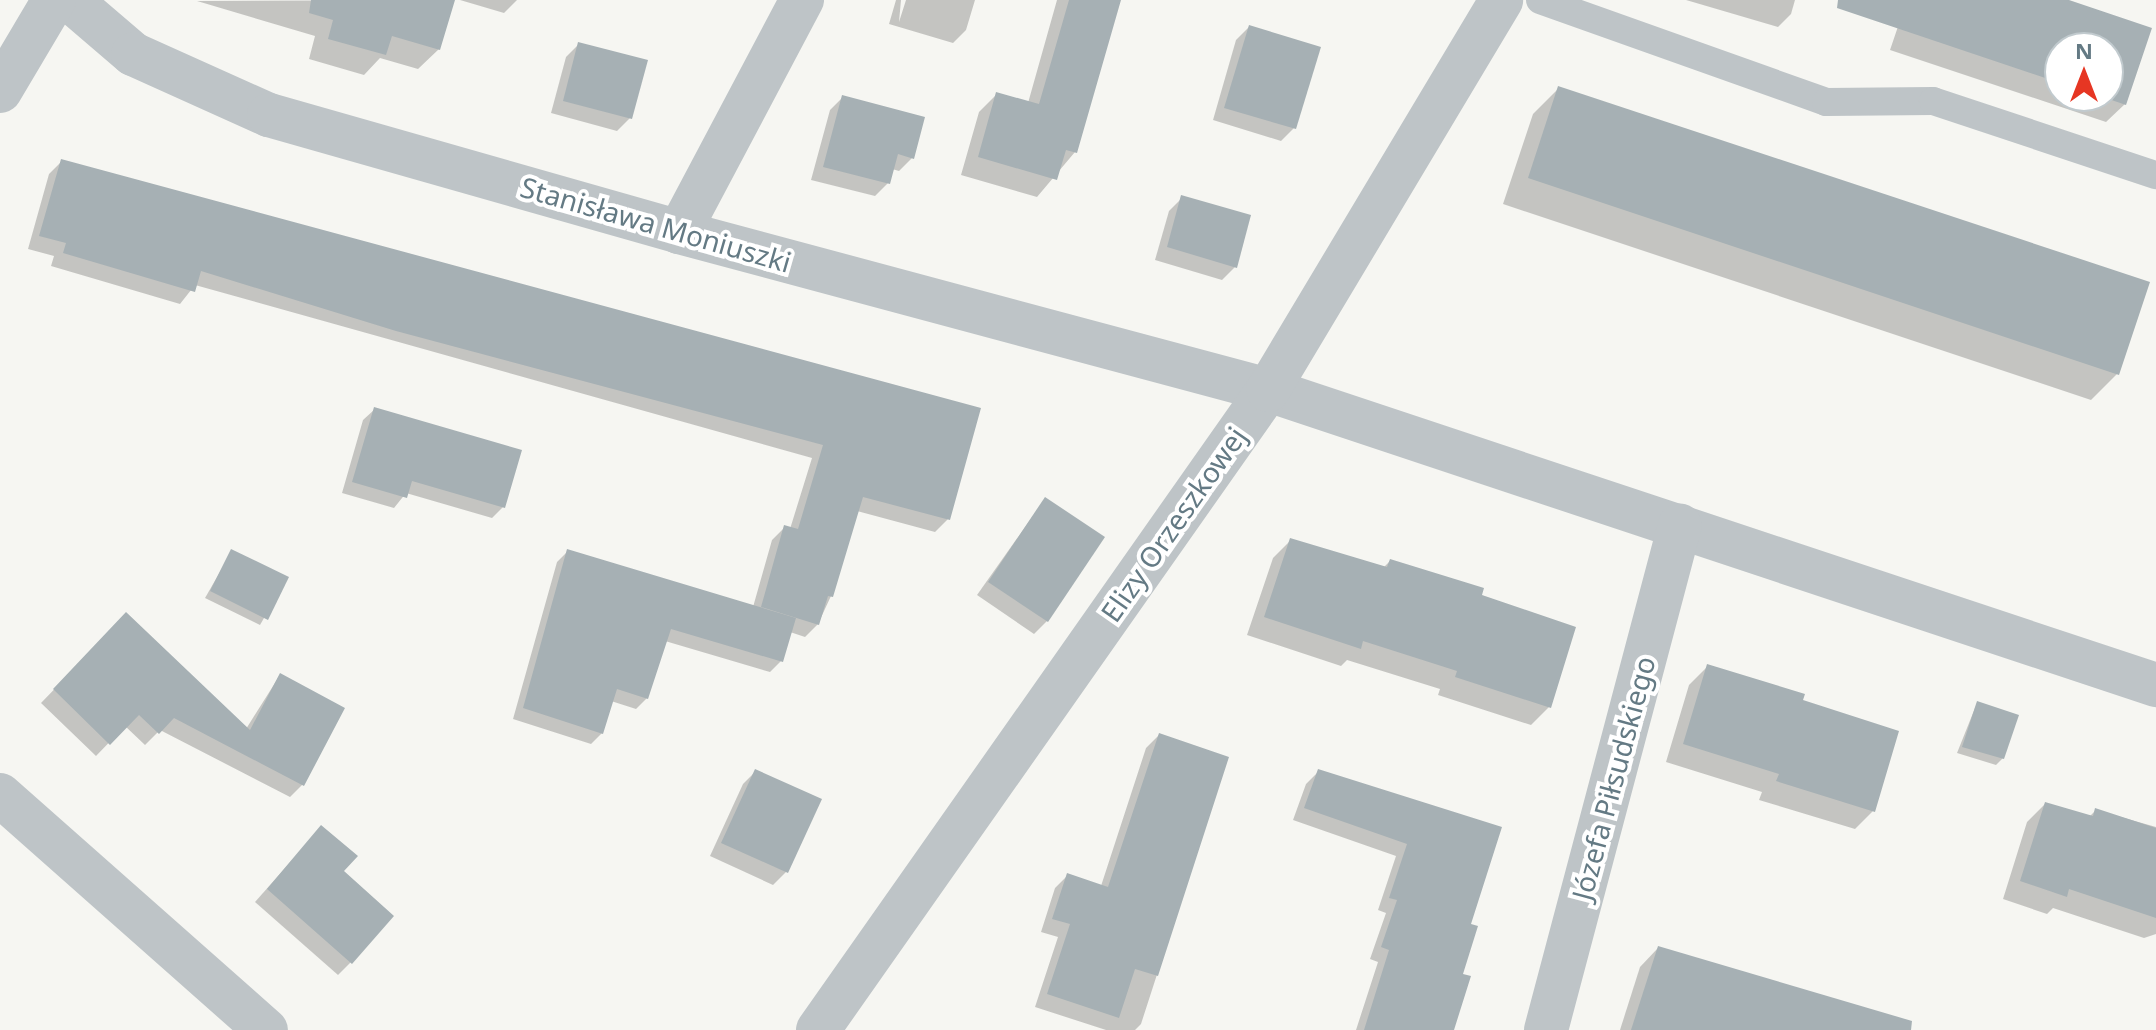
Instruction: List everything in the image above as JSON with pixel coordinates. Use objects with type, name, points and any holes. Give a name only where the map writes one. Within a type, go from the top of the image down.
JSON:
[{"type":"street","points":[[0,91],[54,0]]},
{"type":"street","name":"Stanisława Moniuszki","points":[[70,0],[133,54],[269,115],[679,232],[1268,390]]},
{"type":"street","points":[[679,232],[802,0]]},
{"type":"street","name":"Elizy Orzeszkowej","points":[[818,1030],[1268,390],[1501,0]]},
{"type":"street","points":[[1268,390],[2156,685]]},
{"type":"street","name":"Józefa Piłsudskiego","points":[[1546,1030],[1680,525]]},
{"type":"street","points":[[0,795],[266,1030]]},
{"type":"lane","points":[[1540,0],[1826,102],[1933,101],[2156,175]]},
{"type":"building","points":[[311,0],[455,0],[440,50],[392,36],[386,55],[328,39],[333,20],[309,13]]},
{"type":"building","points":[[1069,0],[1121,0],[1077,153],[1066,150],[1057,180],[978,157],[996,92],[1039,104]]},
{"type":"building","points":[[1838,0],[2069,0],[2152,28],[2126,105],[2124,32],[2044,32],[2044,78],[1837,8]]},
{"type":"building","points":[[1249,25],[1321,47],[1296,129],[1224,108]]},
{"type":"building","points":[[578,42],[648,60],[632,119],[563,101]]},
{"type":"building","points":[[1558,86],[2150,282],[2119,375],[1528,178]]},
{"type":"building","points":[[842,95],[925,117],[914,159],[898,154],[890,184],[823,167]]},
{"type":"building","points":[[61,159],[981,408],[950,520],[863,497],[833,597],[828,596],[819,625],[761,607],[784,525],[798,529],[823,445],[396,331],[201,271],[195,292],[63,253],[66,243],[39,236]]},
{"type":"building","points":[[1181,195],[1251,215],[1237,268],[1167,247]]},
{"type":"building","points":[[374,407],[522,450],[505,508],[412,481],[407,498],[352,482]]},
{"type":"building","points":[[1045,497],[1105,537],[1048,622],[988,582]]},
{"type":"building","points":[[1290,538],[1387,567],[1390,559],[1484,588],[1482,595],[1576,627],[1551,708],[1455,677],[1457,671],[1363,641],[1361,649],[1264,617]]},
{"type":"building","points":[[231,549],[289,577],[268,620],[210,591]]},
{"type":"building","points":[[567,549],[796,618],[783,662],[671,629],[648,699],[617,689],[603,734],[523,708]]},
{"type":"building","points":[[126,612],[250,730],[280,673],[345,708],[304,786],[174,718],[159,734],[139,715],[110,745],[53,689]]},
{"type":"building","points":[[1707,664],[1805,694],[1803,700],[1899,731],[1875,812],[1776,781],[1779,774],[1683,744]]},
{"type":"building","points":[[1977,701],[2019,715],[2004,759],[1962,747]]},
{"type":"building","points":[[1159,733],[1229,757],[1158,976],[1135,969],[1119,1018],[1047,994],[1070,924],[1052,919],[1067,873],[1108,887]]},
{"type":"building","points":[[755,769],[822,799],[788,873],[721,843]]},
{"type":"building","points":[[1318,769],[1502,827],[1471,924],[1478,926],[1463,974],[1471,976],[1454,1030],[1364,1030],[1389,950],[1381,947],[1397,900],[1389,898],[1407,844],[1304,808]]},
{"type":"building","points":[[2045,802],[2093,816],[2095,808],[2156,828],[2156,918],[2069,889],[2067,897],[2020,881]]},
{"type":"building","points":[[321,825],[358,856],[344,871],[394,916],[352,964],[267,889]]},
{"type":"building","points":[[1658,946],[1912,1021],[1911,1030],[1631,1030]]}]
